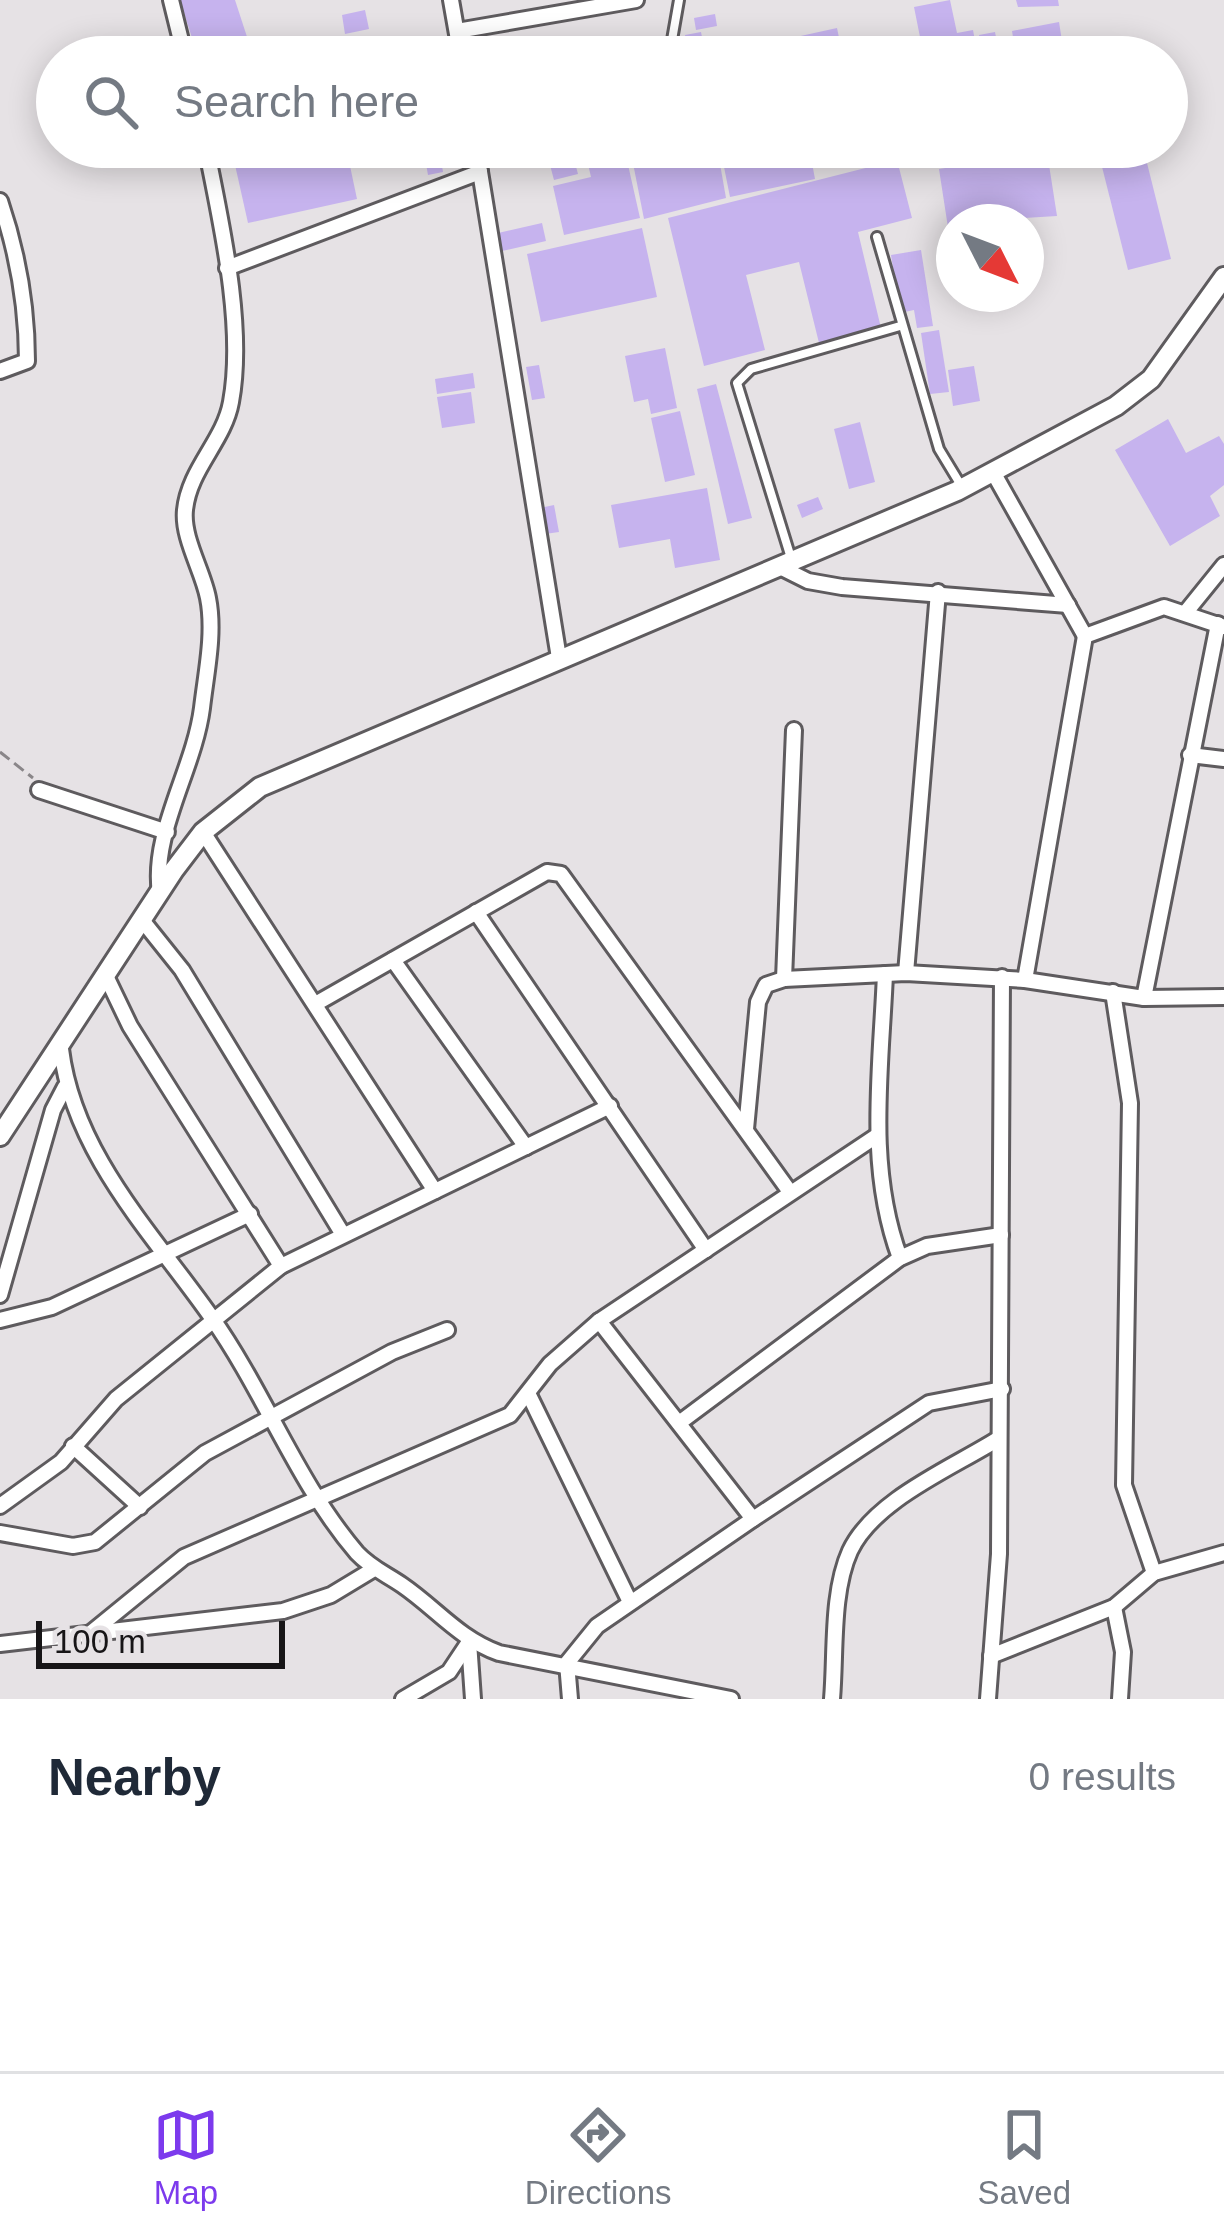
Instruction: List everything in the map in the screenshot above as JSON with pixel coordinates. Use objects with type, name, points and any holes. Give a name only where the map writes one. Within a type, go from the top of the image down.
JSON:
[{"type":"street","points":[[171,0],[180,36]]},
{"type":"street","points":[[452,0],[458,36]]},
{"type":"street","points":[[457,31],[636,0]]},
{"type":"street","points":[[160,893],[156,866],[201,716],[209,650],[210,605],[184,517],[188,490],[231,408],[235,377],[227,268],[210,168]]},
{"type":"street","points":[[479,168],[559,658]]},
{"type":"street","points":[[227,268],[480,172]]},
{"type":"street","points":[[0,201],[21,275],[27,362],[0,371]]},
{"type":"street","points":[[0,1136],[203,832],[260,787],[993,472],[1116,406],[1151,379],[1224,277]]},
{"type":"street","points":[[993,472],[1085,636],[1025,980]]},
{"type":"street","points":[[785,563],[808,581],[842,587],[1068,605]]},
{"type":"street","points":[[1186,612],[1224,565]]},
{"type":"street","points":[[906,973],[938,592]]},
{"type":"street","points":[[1085,636],[1164,607],[1221,626],[1190,755],[1144,998]]},
{"type":"street","points":[[784,980],[794,730]]},
{"type":"street","points":[[1190,755],[1224,759]]},
{"type":"street","points":[[39,790],[167,832]]},
{"type":"street","points":[[203,832],[435,1191]]},
{"type":"street","points":[[317,1004],[547,872],[561,874],[790,1192]]},
{"type":"street","points":[[476,912],[706,1250]]},
{"type":"street","points":[[142,920],[182,970],[342,1233]]},
{"type":"street","points":[[393,960],[526,1148]]},
{"type":"street","points":[[746,1130],[758,1002],[766,986],[784,980],[906,973],[1002,977],[1144,998],[1224,997]]},
{"type":"street","points":[[885,974],[878,1136],[883,1213],[900,1258]]},
{"type":"street","points":[[106,976],[130,1026],[280,1267]]},
{"type":"street","points":[[988,1699],[999,1554],[1002,977]]},
{"type":"street","points":[[1113,992],[1130,1103],[1124,1485],[1154,1573]]},
{"type":"street","points":[[61,1049],[65,1087],[80,1124],[160,1255],[213,1319],[320,1499],[374,1569],[402,1585],[470,1642],[499,1653],[731,1699]]},
{"type":"street","points":[[0,1295],[53,1110],[65,1087]]},
{"type":"street","points":[[0,1506],[61,1462],[116,1399],[280,1267],[610,1106]]},
{"type":"street","points":[[92,1632],[184,1557],[510,1415],[550,1364],[599,1321],[878,1136]]},
{"type":"street","points":[[0,1320],[52,1307],[250,1214]]},
{"type":"street","points":[[679,1423],[900,1258],[927,1246],[1001,1235]]},
{"type":"street","points":[[599,1321],[753,1520]]},
{"type":"street","points":[[0,1533],[73,1546],[95,1542],[205,1453],[268,1416],[447,1330]]},
{"type":"street","points":[[570,1699],[567,1663],[597,1626],[630,1601],[929,1403],[954,1394],[1002,1389]]},
{"type":"street","points":[[528,1393],[630,1601]]},
{"type":"street","points":[[832,1699],[842,1578],[861,1533],[881,1514],[998,1439]]},
{"type":"street","points":[[73,1446],[140,1507]]},
{"type":"street","points":[[992,1656],[1114,1607],[1154,1573],[1224,1553]]},
{"type":"street","points":[[0,1644],[283,1611],[331,1595],[374,1569]]},
{"type":"street","points":[[1114,1607],[1123,1652],[1120,1699]]},
{"type":"street","points":[[403,1699],[449,1672],[470,1642]]},
{"type":"street","points":[[470,1642],[473,1699]]},
{"type":"lane","points":[[673,36],[679,0]]},
{"type":"lane","points":[[877,237],[939,449],[962,488]]},
{"type":"lane","points":[[785,563],[737,383],[751,369],[900,326]]},
{"type":"path","points":[[0,752],[24,766],[39,790]]},
{"type":"building","points":[[180,0],[235,0],[247,36],[191,36]]},
{"type":"building","points":[[950,0],[957,33],[973,30],[974,36],[920,36],[914,7]]},
{"type":"building","points":[[1016,0],[1058,0],[1059,6],[1018,7]]},
{"type":"building","points":[[365,10],[369,29],[345,34],[342,15]]},
{"type":"building","points":[[715,14],[717,26],[696,30],[694,18]]},
{"type":"building","points":[[1059,22],[1061,36],[1013,36],[1012,31]]},
{"type":"building","points":[[837,28],[839,36],[801,36]]},
{"type":"building","points":[[236,168],[350,168],[357,199],[248,223]]},
{"type":"building","points":[[551,168],[576,168],[578,174],[554,180]]},
{"type":"building","points":[[589,168],[629,168],[640,218],[564,235],[553,186],[591,177]]},
{"type":"building","points":[[634,168],[721,168],[726,198],[644,219]]},
{"type":"building","points":[[724,168],[813,168],[815,179],[730,197]]},
{"type":"building","points":[[865,168],[899,168],[912,218],[858,232],[881,328],[819,343],[799,262],[746,275],[765,350],[704,366],[668,218]]},
{"type":"building","points":[[1050,168],[1057,216],[1044,217],[1044,204],[944,204],[939,169]]},
{"type":"building","points":[[1102,168],[1148,168],[1171,259],[1128,270]]},
{"type":"building","points":[[542,223],[546,241],[502,251],[498,233]]},
{"type":"building","points":[[642,228],[657,297],[541,322],[527,254]]},
{"type":"building","points":[[921,250],[933,326],[917,328],[914,310],[900,313],[891,255]]},
{"type":"building","points":[[939,330],[949,392],[930,394],[921,333]]},
{"type":"building","points":[[665,348],[677,408],[651,414],[648,399],[634,402],[625,356]]},
{"type":"building","points":[[539,365],[545,398],[532,400],[526,367]]},
{"type":"building","points":[[974,366],[980,401],[953,406],[948,370]]},
{"type":"building","points":[[473,373],[475,388],[437,394],[435,379]]},
{"type":"building","points":[[716,384],[752,518],[728,524],[697,389]]},
{"type":"building","points":[[471,392],[475,423],[442,428],[437,397]]},
{"type":"building","points":[[680,411],[695,475],[665,482],[651,418]]},
{"type":"building","points":[[1168,419],[1186,453],[1219,436],[1224,444],[1224,485],[1210,496],[1220,516],[1170,546],[1115,450]]},
{"type":"building","points":[[860,422],[875,482],[849,489],[834,429]]},
{"type":"building","points":[[707,488],[720,560],[675,568],[670,539],[619,548],[611,505]]},
{"type":"building","points":[[818,497],[823,509],[802,518],[797,505]]},
{"type":"building","points":[[554,505],[559,532],[545,534],[540,508]]}]
